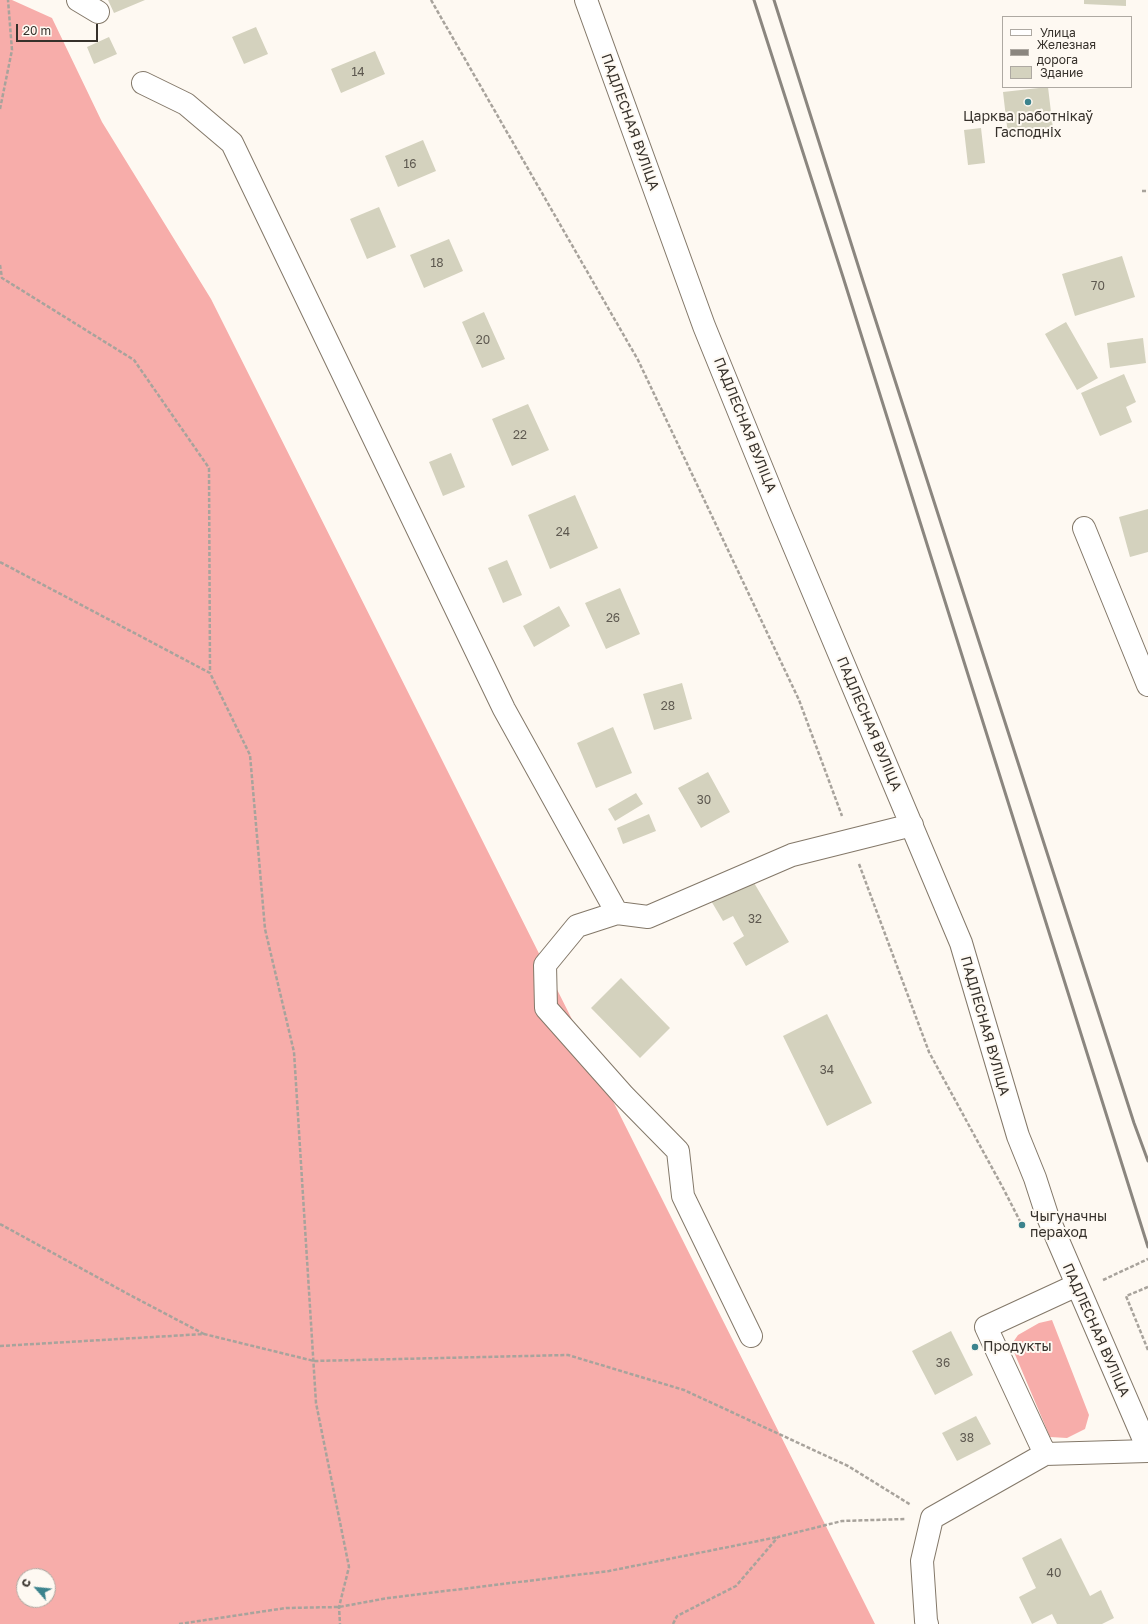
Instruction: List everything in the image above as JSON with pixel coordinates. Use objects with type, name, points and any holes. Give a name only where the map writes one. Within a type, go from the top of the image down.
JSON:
[{"type":"street","points":[[78,0],[98,12]]},
{"type":"street","name":"ПАДЛЕСНАЯ ВУЛІЦА","points":[[586,0],[704,326],[961,943],[1018,1136],[1035,1178],[1047,1215],[1087,1284],[1148,1450]]},
{"type":"street","points":[[143,83],[186,104],[232,143],[504,709],[617,913]]},
{"type":"street","points":[[1084,528],[1148,685]]},
{"type":"street","points":[[751,1336],[683,1196],[678,1151],[624,1096],[546,1008],[545,966],[577,926],[617,913],[648,917],[792,855],[912,825]]},
{"type":"street","points":[[1045,1454],[986,1327],[1087,1284]]},
{"type":"street","points":[[927,1624],[922,1561],[932,1518],[1045,1454],[1148,1450]]},
{"type":"path","points":[[0,109],[12,50],[8,0]]},
{"type":"path","points":[[431,0],[638,360],[799,700],[929,1052],[1003,1188],[1025,1232]]},
{"type":"path","points":[[1142,191],[1148,191]]},
{"type":"path","points":[[0,266],[2,278],[134,360],[209,468],[210,673],[250,755],[265,929],[294,1052],[316,1404],[349,1567],[339,1607],[340,1624]]},
{"type":"path","points":[[0,562],[210,673]]},
{"type":"path","points":[[0,1224],[204,1334],[314,1361],[568,1355],[684,1390],[848,1466],[932,1518]]},
{"type":"path","points":[[1087,1284],[1148,1259]]},
{"type":"path","points":[[1148,1287],[1126,1296],[1148,1350]]},
{"type":"path","points":[[0,1346],[204,1334]]},
{"type":"path","points":[[179,1624],[286,1608],[339,1607],[388,1598],[609,1571],[778,1537],[842,1521],[932,1518]]},
{"type":"path","points":[[673,1624],[677,1616],[736,1586],[778,1537]]},
{"type":"shaded area","points":[[0,0],[12,0],[52,18],[102,122],[211,299],[875,1624],[0,1624]]},
{"type":"shaded area","points":[[1052,1320],[1089,1415],[1085,1429],[1067,1438],[1050,1437],[1011,1345],[1018,1335],[1039,1323]]},
{"type":"building","points":[[108,0],[145,0],[114,13]]},
{"type":"building","points":[[1084,0],[1126,0],[1126,6],[1084,4]]},
{"type":"building","points":[[256,27],[268,54],[244,64],[232,37]]},
{"type":"building","points":[[109,37],[117,54],[94,64],[87,47]]},
{"type":"building","points":[[375,51],[385,74],[341,93],[331,69]]},
{"type":"building","points":[[1048,88],[1053,129],[1008,135],[1003,92]]},
{"type":"building","points":[[981,128],[985,163],[968,165],[964,130]]},
{"type":"building","points":[[423,140],[436,171],[398,187],[385,156]]},
{"type":"building","points":[[379,207],[396,247],[367,259],[350,219]]},
{"type":"building","points":[[449,239],[463,271],[424,288],[410,255]]},
{"type":"building","points":[[1122,256],[1135,297],[1075,316],[1062,274]]},
{"type":"building","points":[[484,312],[505,359],[482,368],[462,322]]},
{"type":"building","points":[[1066,322],[1098,378],[1077,390],[1045,334]]},
{"type":"building","points":[[1143,338],[1146,363],[1110,368],[1107,343]]},
{"type":"building","points":[[1124,374],[1136,402],[1126,407],[1132,422],[1100,436],[1081,393]]},
{"type":"building","points":[[528,404],[549,450],[512,466],[492,419]]},
{"type":"building","points":[[451,453],[465,487],[443,496],[429,462]]},
{"type":"building","points":[[575,495],[598,548],[550,569],[528,515]]},
{"type":"building","points":[[1148,509],[1148,552],[1130,557],[1119,517]]},
{"type":"building","points":[[507,560],[522,595],[503,603],[488,568]]},
{"type":"building","points":[[620,588],[640,634],[606,649],[585,603]]},
{"type":"building","points":[[559,606],[570,626],[534,647],[523,626]]},
{"type":"building","points":[[682,683],[692,719],[654,730],[643,694]]},
{"type":"building","points":[[613,727],[632,773],[596,788],[577,743]]},
{"type":"building","points":[[708,772],[730,812],[701,828],[678,788]]},
{"type":"building","points":[[636,793],[643,804],[615,821],[608,809]]},
{"type":"building","points":[[649,814],[656,831],[623,844],[617,828]]},
{"type":"building","points":[[750,876],[789,942],[746,966],[733,943],[744,936],[733,916],[723,921],[710,899]]},
{"type":"building","points":[[621,978],[670,1028],[640,1058],[591,1008]]},
{"type":"building","points":[[827,1014],[872,1103],[827,1126],[783,1036]]},
{"type":"building","points":[[951,1331],[973,1375],[935,1395],[912,1351]]},
{"type":"building","points":[[976,1416],[991,1444],[957,1461],[942,1433]]},
{"type":"building","points":[[1061,1538],[1090,1596],[1101,1590],[1114,1618],[1102,1624],[1057,1624],[1052,1614],[1032,1624],[1019,1597],[1036,1588],[1022,1558]]},
{"type":"railway","points":[[754,0],[843,277],[1148,1247]]},
{"type":"railway","points":[[774,0],[1134,1123],[1148,1161]]},
{"type":"place","name":"Царква работнікаў Гасподніх","points":[[1028,102]]},
{"type":"place","name":"Чыгуначны пераход","points":[[1022,1225]]},
{"type":"place","name":"Продукты","points":[[975,1347]]}]
